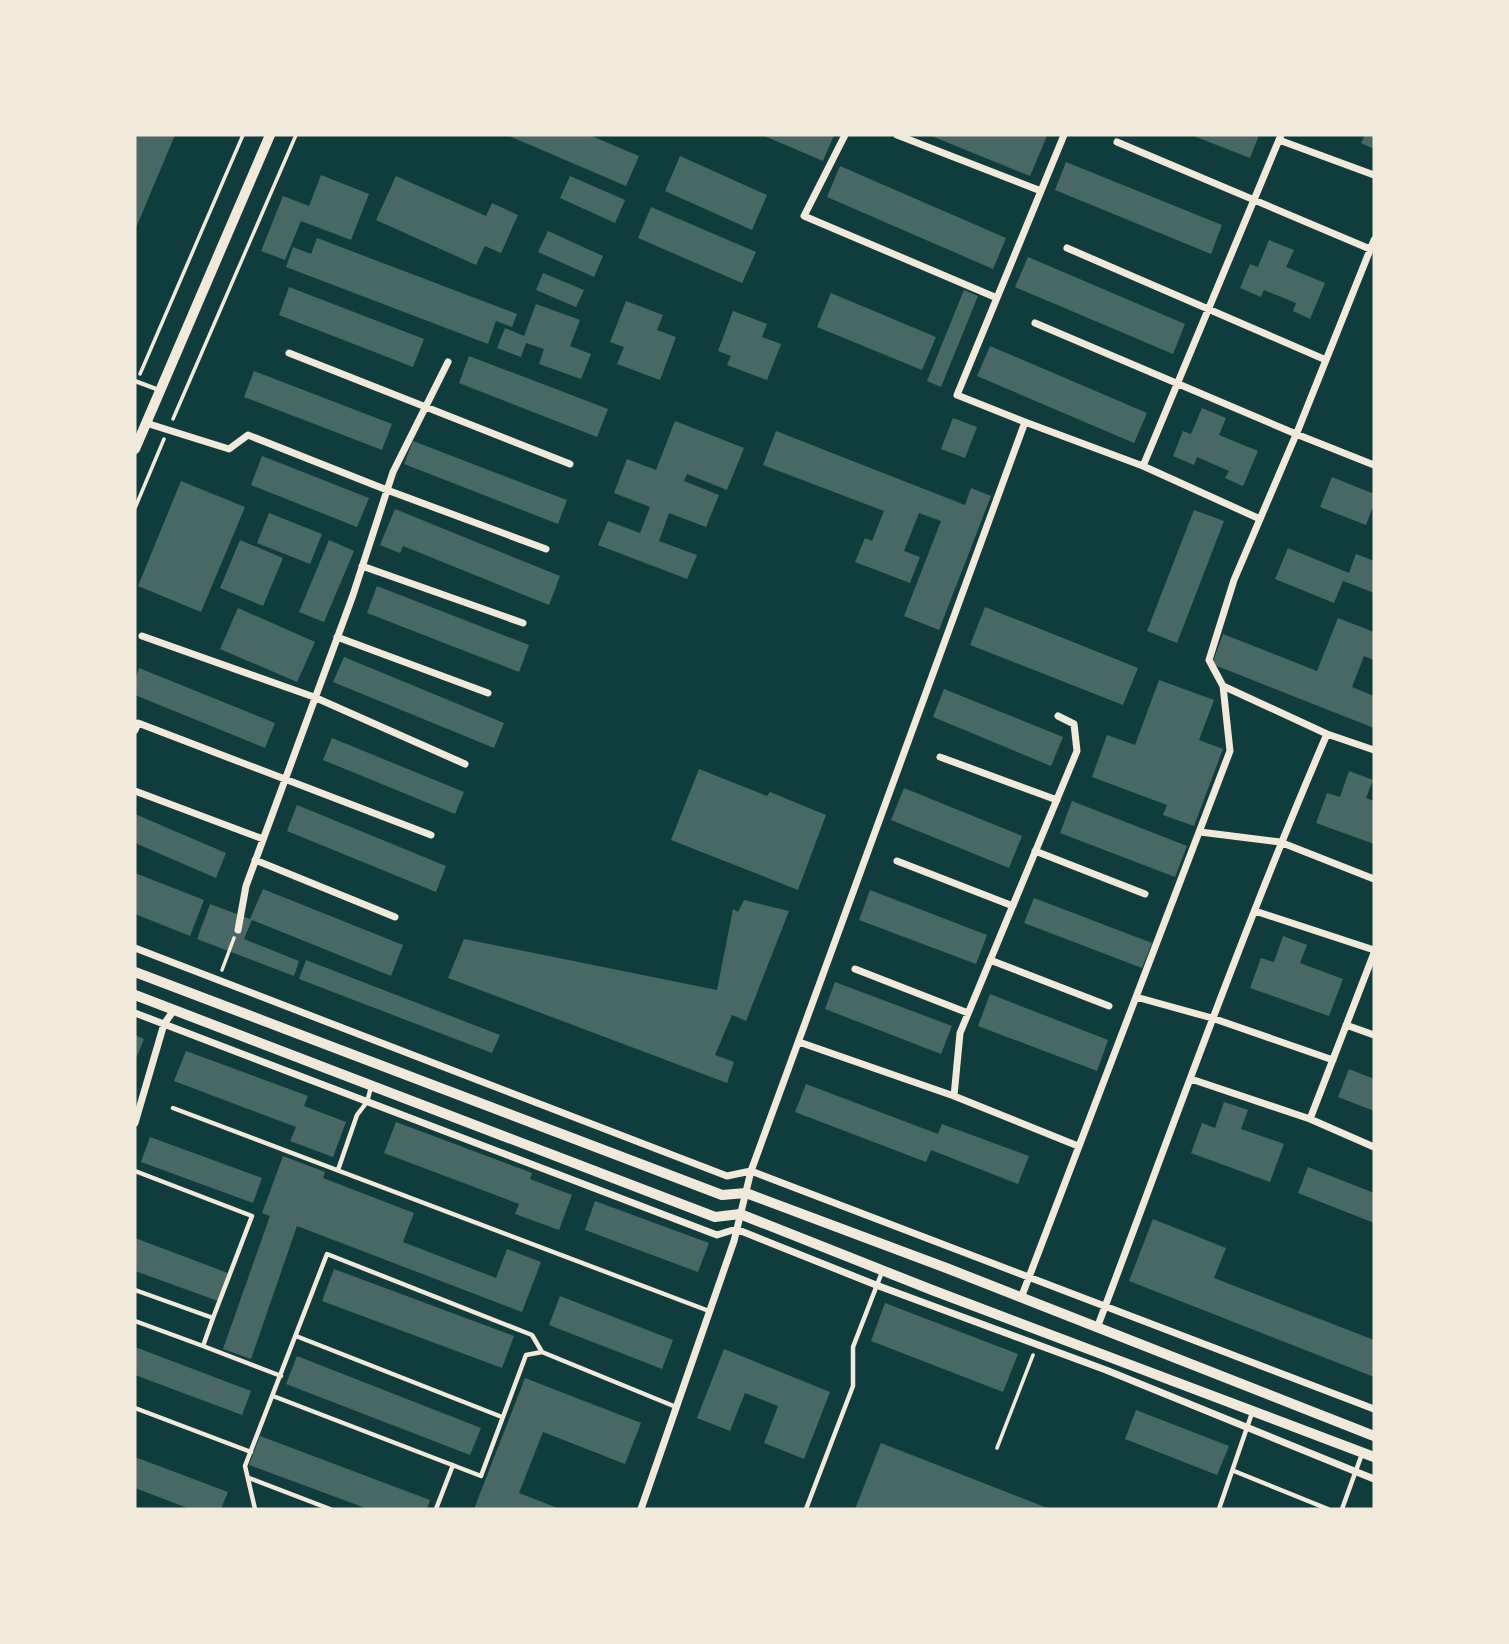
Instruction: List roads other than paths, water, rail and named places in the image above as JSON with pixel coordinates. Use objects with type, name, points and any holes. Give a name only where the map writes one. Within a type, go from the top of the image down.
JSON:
[{"type":"street","points":[[135,449],[270,135]]},
{"type":"street","points":[[845,135],[804,216],[997,298]]},
{"type":"street","points":[[897,135],[1041,191]]},
{"type":"street","points":[[1064,135],[957,395],[1143,466],[1260,519]]},
{"type":"street","points":[[1143,466],[1280,137],[1374,175]]},
{"type":"street","points":[[1117,142],[1370,249]]},
{"type":"street","points":[[1021,1298],[1230,751],[1223,686],[1209,660],[1234,580],[1374,240]]},
{"type":"street","points":[[1067,248],[1326,360]]},
{"type":"street","points":[[1035,323],[1374,465]]},
{"type":"street","points":[[289,354],[570,464]]},
{"type":"street","points":[[238,930],[246,886],[337,637],[393,472],[448,362]]},
{"type":"street","points":[[641,1509],[710,1311],[736,1230],[751,1171],[1026,422]]},
{"type":"street","points":[[146,424],[229,449],[248,435],[546,549]]},
{"type":"street","points":[[362,566],[523,623]]},
{"type":"street","points":[[142,636],[314,697],[465,764]]},
{"type":"street","points":[[337,637],[488,693]]},
{"type":"street","points":[[1223,686],[1327,734],[1374,751]]},
{"type":"street","points":[[954,1096],[960,1033],[1077,751],[1074,724],[1058,716]]},
{"type":"street","points":[[135,730],[138,723],[431,835]]},
{"type":"street","points":[[1097,1328],[1280,842],[1327,734]]},
{"type":"street","points":[[940,757],[1057,800]]},
{"type":"street","points":[[135,792],[263,839]]},
{"type":"street","points":[[1199,832],[1280,842],[1374,879]]},
{"type":"street","points":[[1035,852],[1146,894]]},
{"type":"street","points":[[256,860],[395,917]]},
{"type":"street","points":[[897,861],[1013,906]]},
{"type":"street","points":[[1255,911],[1374,951],[1310,1119]]},
{"type":"street","points":[[135,948],[727,1176],[751,1171],[1374,1409]]},
{"type":"street","points":[[990,960],[1109,1006]]},
{"type":"street","points":[[855,969],[968,1013]]},
{"type":"street","points":[[135,972],[722,1195],[746,1193],[1374,1436]]},
{"type":"street","points":[[135,995],[715,1217],[740,1214],[1252,1413],[1374,1457]]},
{"type":"street","points":[[1136,997],[1212,1018],[1333,1059]]},
{"type":"street","points":[[135,1124],[163,1024],[174,1010]]},
{"type":"street","points":[[135,1013],[717,1235],[736,1230],[1037,1345],[1374,1479]]},
{"type":"street","points":[[1346,1025],[1374,1035]]},
{"type":"street","points":[[799,1042],[954,1096],[1078,1146]]},
{"type":"street","points":[[1191,1079],[1310,1119],[1374,1147]]},
{"type":"lane","points":[[136,381],[160,390]]},
{"type":"lane","points":[[338,1170],[357,1115],[368,1102],[372,1086]]},
{"type":"lane","points":[[173,1108],[710,1311]]},
{"type":"lane","points":[[135,1171],[252,1216],[203,1346]]},
{"type":"lane","points":[[255,1509],[245,1466],[327,1254],[532,1335],[542,1352]]},
{"type":"lane","points":[[806,1509],[853,1386],[853,1347],[882,1270]]},
{"type":"lane","points":[[135,1290],[213,1318]]},
{"type":"lane","points":[[135,1321],[281,1376]]},
{"type":"lane","points":[[296,1336],[502,1418]]},
{"type":"lane","points":[[273,1396],[481,1476],[526,1355],[542,1352],[676,1407]]},
{"type":"lane","points":[[135,1408],[251,1452]]},
{"type":"lane","points":[[1219,1509],[1252,1413]]},
{"type":"lane","points":[[1342,1509],[1362,1454]]},
{"type":"lane","points":[[436,1509],[453,1465]]},
{"type":"lane","points":[[1234,1471],[1328,1509]]},
{"type":"lane","points":[[248,1478],[330,1509]]}]
